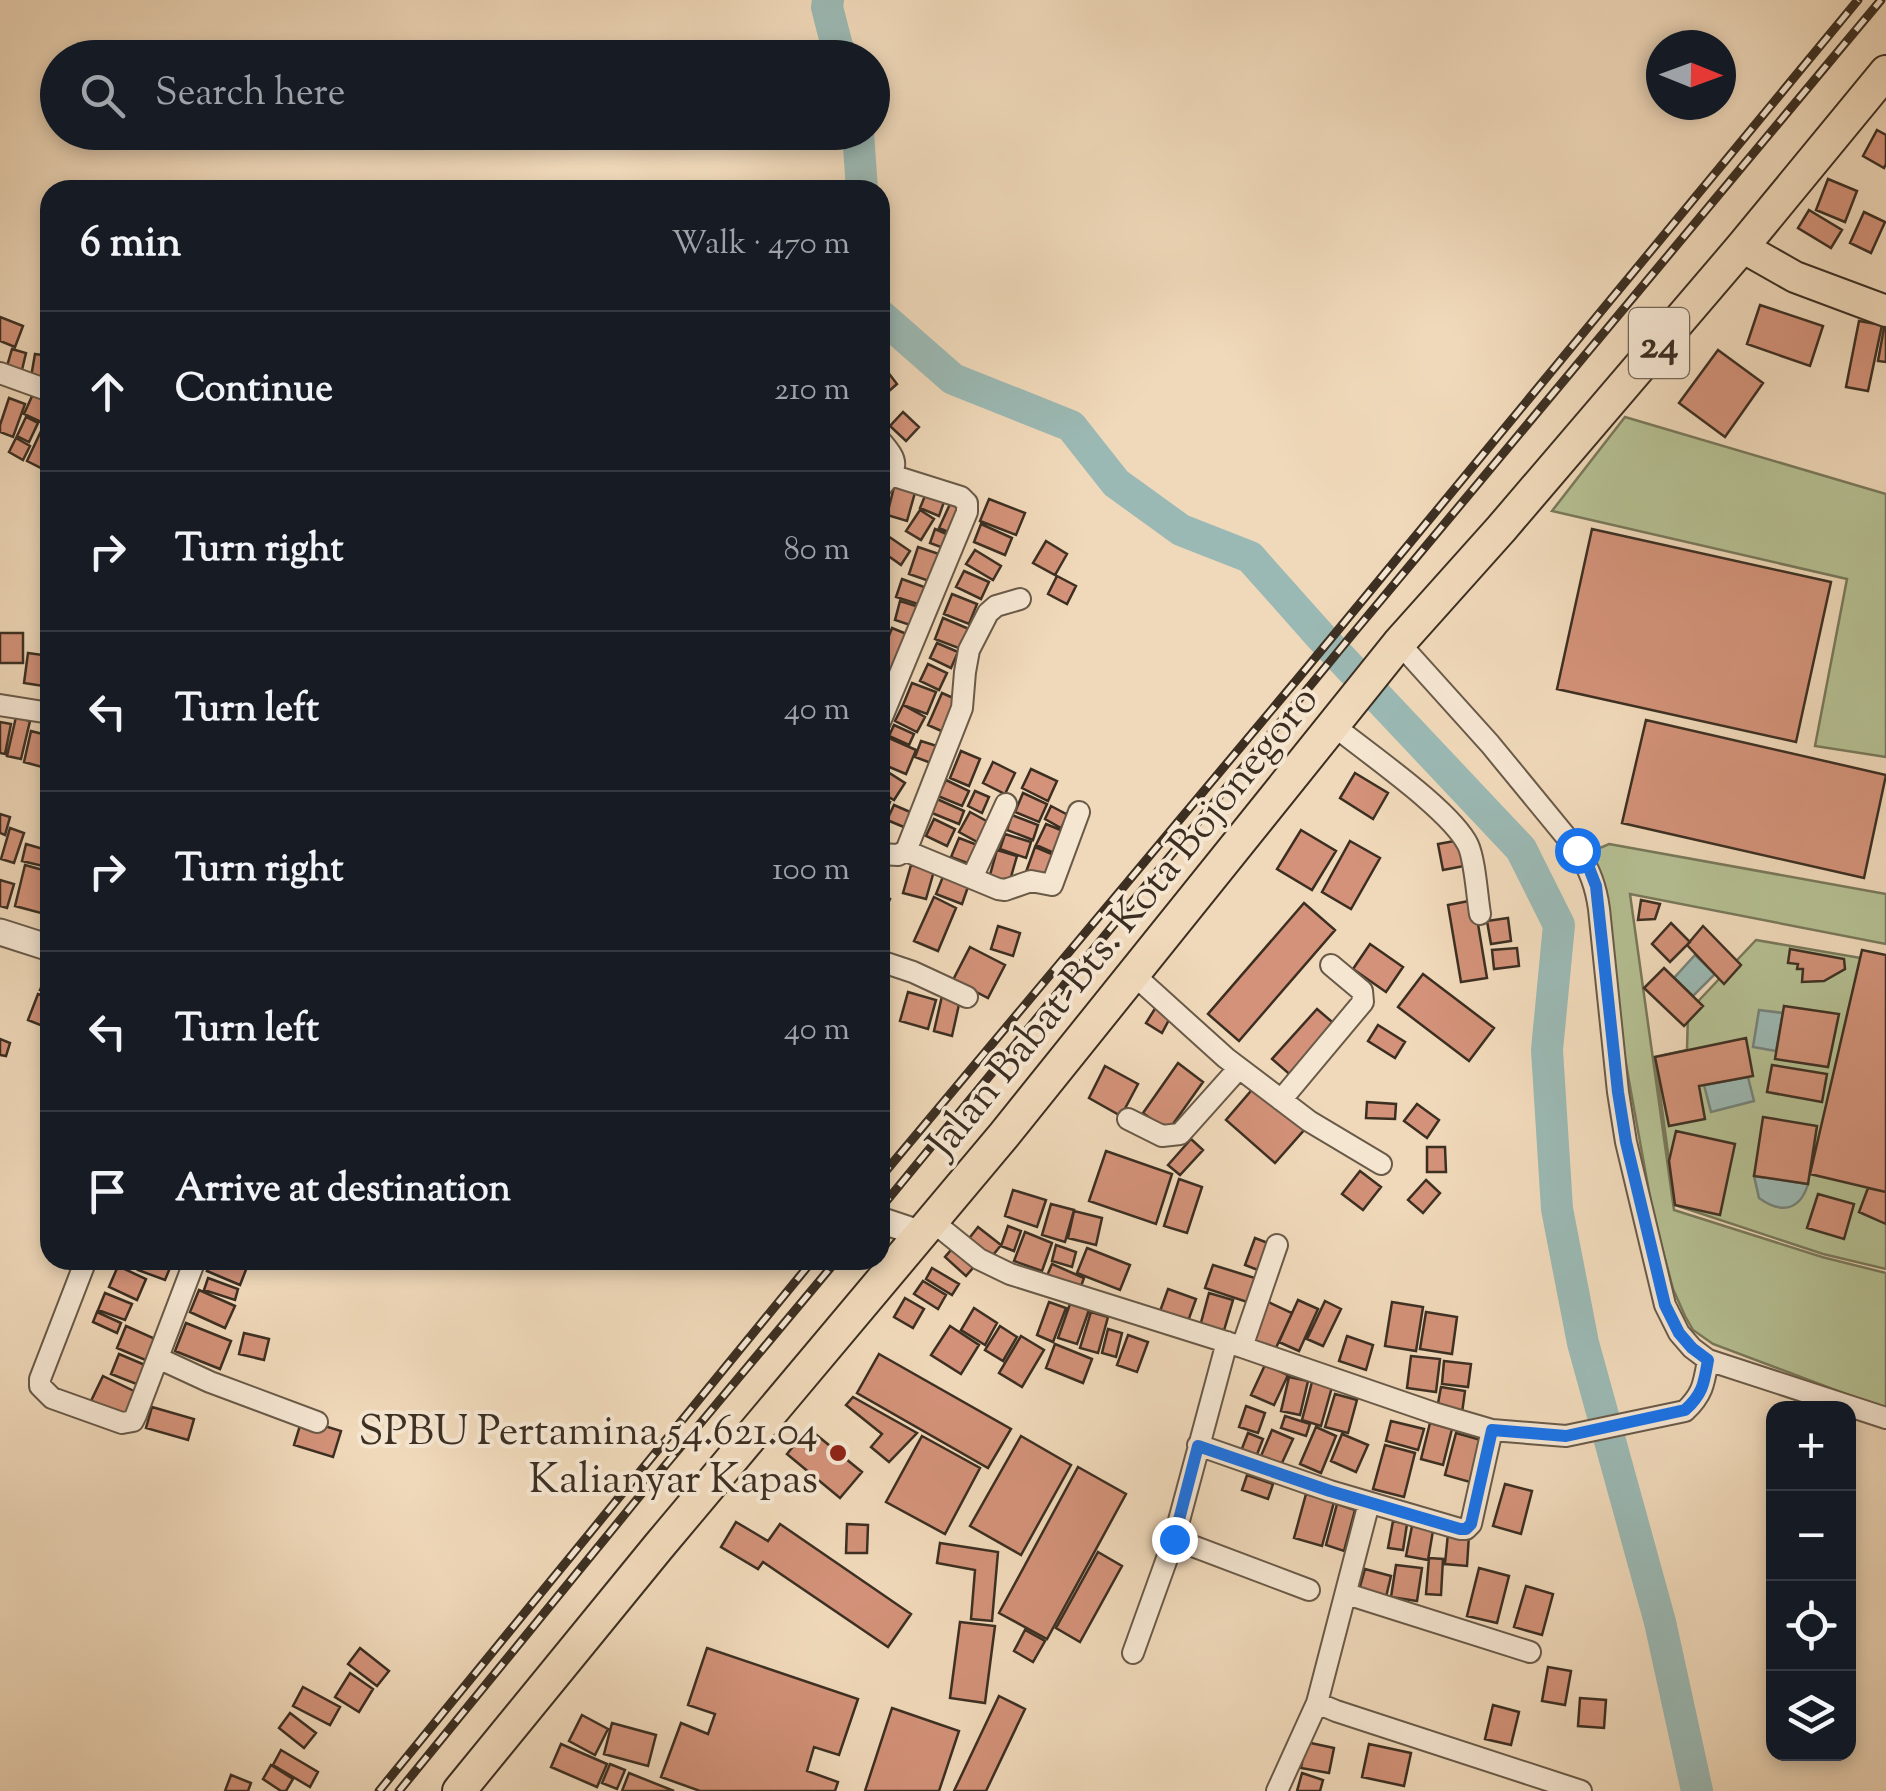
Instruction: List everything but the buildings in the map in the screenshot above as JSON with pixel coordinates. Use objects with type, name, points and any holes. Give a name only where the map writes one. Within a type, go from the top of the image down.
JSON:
[{"type":"highway","name":"24","points":[[1748,240],[1886,72]]},
{"type":"highway","name":"Jalan Babat-Bts. Kota Bojonegoro","points":[[458,1791],[658,1546],[927,1228],[1393,650],[1748,240]]},
{"type":"main road","points":[[1748,240],[1886,292]]},
{"type":"main road","points":[[1748,240],[1795,277],[1886,311]]},
{"type":"street","points":[[0,373],[40,387]]},
{"type":"street","points":[[890,452],[896,464],[890,475]]},
{"type":"street","points":[[890,483],[961,497],[967,512],[890,698]]},
{"type":"street","points":[[890,855],[906,851],[962,708],[969,650],[988,613],[996,606],[1020,599]]},
{"type":"street","points":[[1393,650],[1490,744],[1589,868],[1596,886],[1626,1142],[1665,1305],[1679,1333],[1708,1360],[1886,1418]]},
{"type":"street","points":[[0,705],[40,711]]},
{"type":"street","points":[[1341,716],[1458,830],[1470,850],[1480,914]]},
{"type":"street","points":[[972,878],[1006,804]]},
{"type":"street","points":[[906,851],[1005,890],[1026,882],[1054,884],[1079,812]]},
{"type":"street","points":[[3,940],[40,946]]},
{"type":"street","points":[[890,965],[967,996]]},
{"type":"street","points":[[1281,1100],[1362,1002],[1362,991],[1331,965]]},
{"type":"street","points":[[1134,974],[1239,1068],[1309,1122],[1381,1164]]},
{"type":"street","points":[[1128,1120],[1162,1136],[1180,1134],[1239,1068]]},
{"type":"street","points":[[890,1222],[927,1228],[995,1268],[1492,1430],[1566,1436],[1685,1410],[1704,1385],[1708,1360]]},
{"type":"street","points":[[1134,1653],[1174,1539],[1198,1446],[1277,1245]]},
{"type":"street","points":[[82,1270],[40,1386],[52,1398],[122,1424],[133,1421],[136,1415],[191,1270]]},
{"type":"street","points":[[158,1358],[317,1422]]},
{"type":"street","points":[[1198,1446],[1369,1503],[1466,1529],[1471,1524],[1492,1430]]},
{"type":"street","points":[[1277,1791],[1317,1703],[1369,1503]]},
{"type":"street","points":[[1174,1539],[1309,1590]]},
{"type":"street","points":[[1347,1594],[1530,1652]]},
{"type":"street","points":[[1317,1703],[1581,1791]]},
{"type":"green space","points":[[1625,417],[1886,494],[1886,757],[1815,746],[1847,579],[1552,511]]},
{"type":"green space","points":[[1609,844],[1886,894],[1886,944],[1630,894],[1674,1210],[1886,1273],[1886,1409],[1713,1344],[1693,1330],[1685,1316],[1673,1289],[1653,1214],[1588,853]]},
{"type":"green space","points":[[1756,940],[1861,958],[1886,1166],[1886,1269],[1823,1254],[1675,1205],[1655,1057],[1687,1050],[1688,1012]]},
{"type":"water","points":[[1695,955],[1715,974],[1693,996],[1674,978]]},
{"type":"water","points":[[1759,1010],[1783,1013],[1776,1051],[1753,1047]]},
{"type":"water","points":[[1748,1077],[1754,1101],[1711,1112],[1704,1085]]},
{"type":"water","points":[[1754,1176],[1808,1184],[1795,1205],[1782,1208],[1759,1198]]},
{"type":"waterway","points":[[828,0],[835,40]]},
{"type":"waterway","points":[[859,150],[861,180]]},
{"type":"waterway","points":[[890,324],[953,379],[1071,426],[1116,483],[1181,530],[1250,557],[1521,849],[1559,925],[1547,1050],[1557,1209],[1583,1343],[1660,1622],[1697,1791]]},
{"type":"railway","points":[[890,1166],[1858,0]]},
{"type":"railway","points":[[890,1197],[1881,0]]},
{"type":"railway","points":[[379,1791],[805,1270]]},
{"type":"railway","points":[[399,1791],[829,1270]]},
{"type":"place","name":"SPBU Pertamina 54.621.04 Kalianyar Kapas","points":[[838,1453]]},
{"type":"route","points":[[1174,1539],[1198,1446],[1330,1491],[1466,1529],[1471,1524],[1492,1430],[1566,1436],[1685,1410],[1697,1399],[1708,1360],[1679,1333],[1665,1305],[1626,1142],[1596,886],[1577,850]]}]
